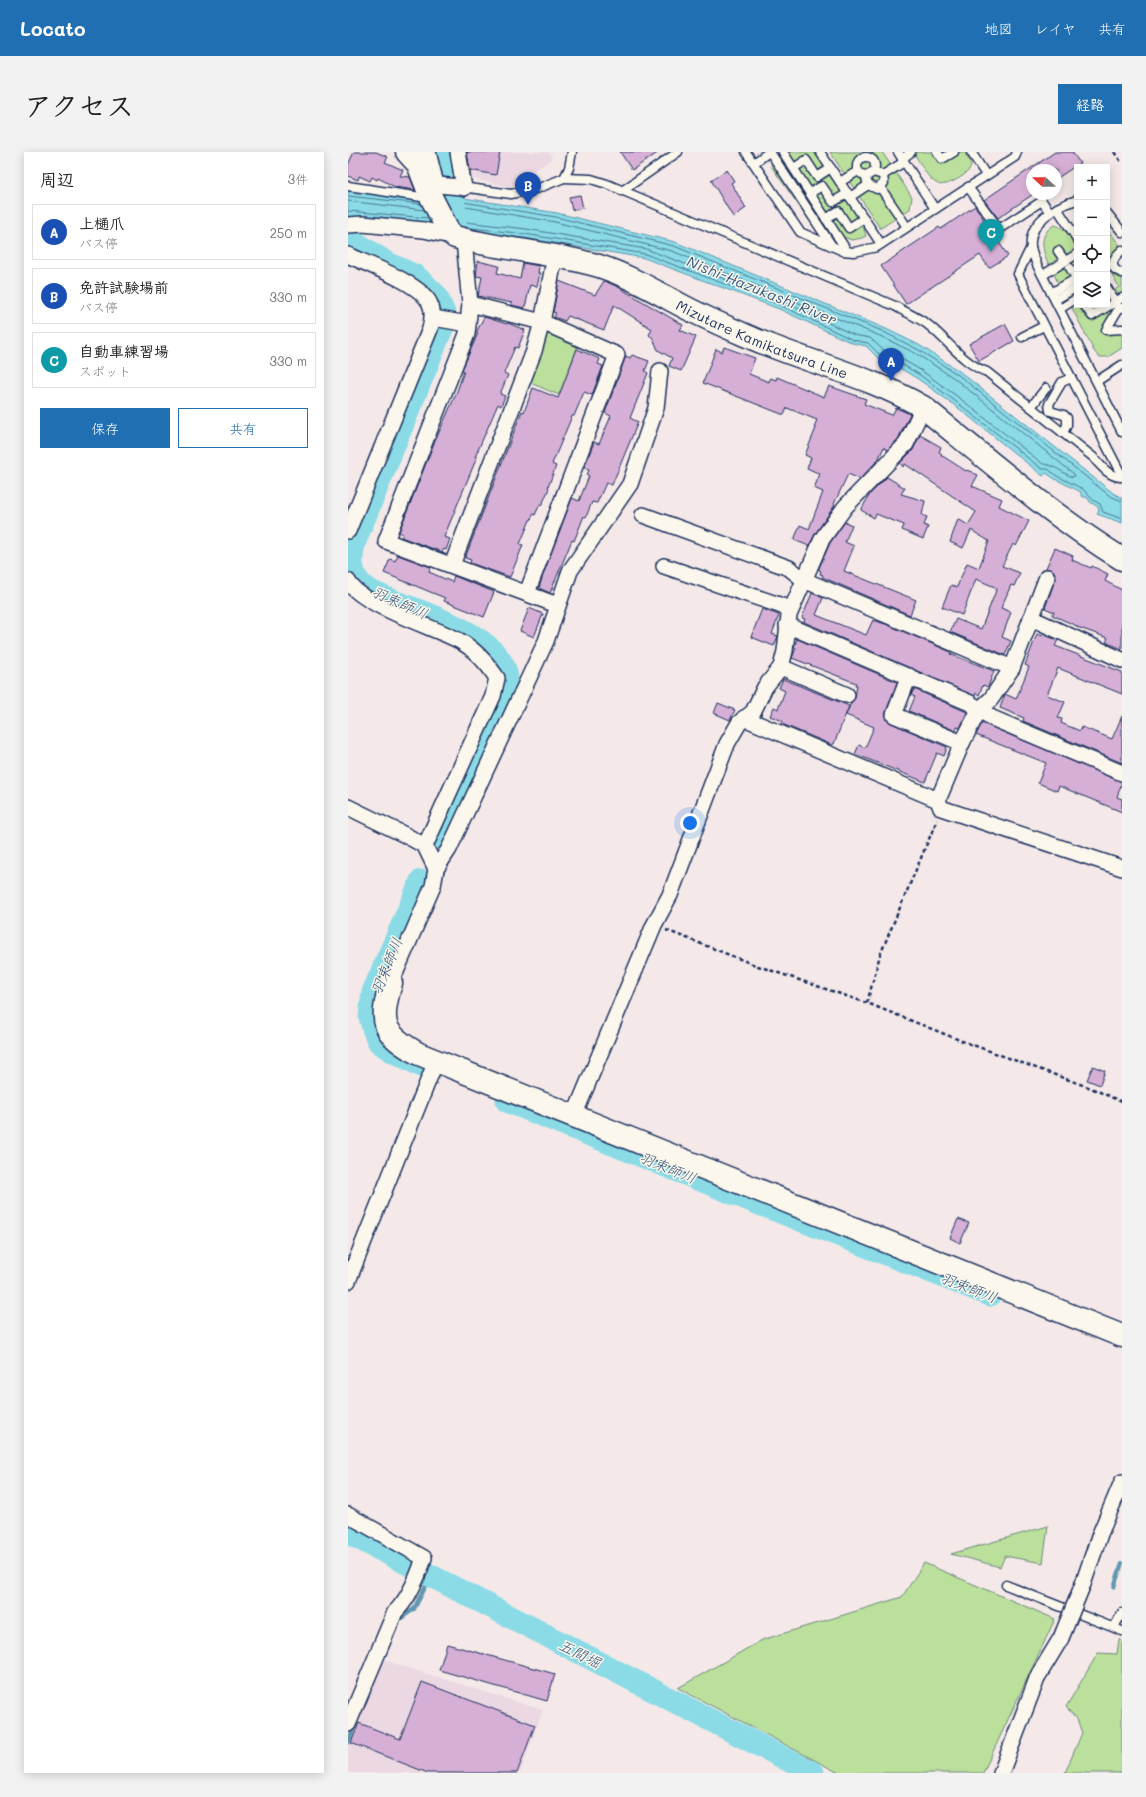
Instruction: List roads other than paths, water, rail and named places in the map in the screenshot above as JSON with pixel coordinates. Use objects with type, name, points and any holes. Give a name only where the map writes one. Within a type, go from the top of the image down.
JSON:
[{"type":"street","points":[[407,152],[418,164],[456,236],[470,304],[467,334],[386,541],[557,605]]},
{"type":"street","points":[[428,152],[431,190]]},
{"type":"street","points":[[431,190],[463,188],[458,152]]},
{"type":"street","points":[[348,225],[363,224],[424,230],[456,236]]},
{"type":"street","name":"Mizutare Kamikatsura Line","points":[[456,236],[595,265],[626,277],[698,314],[742,334],[880,385],[923,407],[1013,480],[1105,548],[1122,558]]},
{"type":"street","points":[[348,255],[420,290],[430,304],[433,318],[430,329],[348,531]]},
{"type":"street","points":[[452,565],[534,351],[542,322],[555,256]]},
{"type":"street","points":[[470,304],[542,322],[617,355],[527,593]]},
{"type":"street","points":[[433,318],[468,324]]},
{"type":"street","points":[[660,371],[656,408],[630,484],[570,571],[557,605],[546,641],[449,849],[436,869],[432,886],[390,983],[384,1006],[385,1023],[392,1036],[402,1044],[436,1061],[1122,1336]]},
{"type":"street","points":[[574,1116],[654,925],[670,895],[727,744],[744,718],[752,712],[765,687],[781,667],[785,651],[787,625],[791,610],[822,540],[845,507],[906,444],[923,407]]},
{"type":"street","points":[[644,514],[789,568],[804,580],[1012,668]]},
{"type":"street","points":[[664,566],[791,610]]},
{"type":"street","points":[[939,804],[962,743],[979,710],[991,699],[1012,668],[1047,577]]},
{"type":"street","points":[[348,581],[351,587],[370,600],[461,642],[484,659],[497,678],[494,696],[425,846]]},
{"type":"street","points":[[1031,618],[1122,660]]},
{"type":"street","points":[[787,625],[909,676],[970,703],[992,718],[1122,773]]},
{"type":"street","points":[[781,667],[847,695]]},
{"type":"street","points":[[909,676],[894,715],[962,743]]},
{"type":"street","points":[[744,718],[939,804],[1122,868]]},
{"type":"street","points":[[348,807],[425,846],[436,869]]},
{"type":"street","points":[[348,1281],[436,1061]]},
{"type":"street","points":[[1002,1773],[1038,1676],[1061,1638],[1083,1584],[1100,1534],[1122,1482]]},
{"type":"street","points":[[348,1515],[424,1558],[401,1607],[395,1612],[348,1724]]},
{"type":"lane","points":[[564,178],[569,168],[572,152]]},
{"type":"lane","points":[[622,191],[678,152]]},
{"type":"lane","points":[[746,152],[800,232],[832,246],[854,252],[877,247],[1015,157],[1017,152]]},
{"type":"lane","points":[[754,162],[770,152],[832,246]]},
{"type":"lane","points":[[783,152],[847,251]]},
{"type":"lane","points":[[820,152],[881,244]]},
{"type":"lane","points":[[883,175],[901,158],[911,152]]},
{"type":"lane","points":[[937,152],[942,159],[954,152]]},
{"type":"lane","points":[[971,152],[986,175]]},
{"type":"lane","points":[[858,171],[859,155],[873,160],[875,164],[871,173],[866,178],[868,185]]},
{"type":"lane","points":[[901,158],[935,209]]},
{"type":"lane","points":[[794,168],[806,160],[817,177],[831,168]]},
{"type":"lane","points":[[840,182],[858,171]]},
{"type":"lane","points":[[858,171],[864,174],[871,173],[883,175]]},
{"type":"lane","points":[[868,185],[877,189],[880,187],[884,183],[883,175]]},
{"type":"lane","points":[[463,188],[511,194],[539,188],[564,178],[591,179],[895,306],[927,324],[977,369],[986,372],[1093,457],[1102,468],[1117,478],[1122,477],[1018,274],[1031,247]]},
{"type":"lane","points":[[810,193],[822,186],[834,202],[868,185]]},
{"type":"lane","points":[[348,186],[431,190]]},
{"type":"lane","points":[[880,187],[907,227]]},
{"type":"lane","points":[[968,188],[998,229],[1042,201],[1050,213]]},
{"type":"lane","points":[[1074,201],[1066,203],[1041,219],[1031,240],[1031,247],[1053,296],[1122,432]]},
{"type":"lane","points":[[1057,208],[1075,236]]},
{"type":"lane","points":[[826,219],[838,211],[849,228],[864,218]]},
{"type":"lane","points":[[1110,217],[1122,232]]},
{"type":"lane","points":[[1058,250],[1065,261]]},
{"type":"lane","points":[[1122,250],[1116,256],[1113,263],[1113,267],[1116,271],[1122,273]]},
{"type":"lane","points":[[1043,275],[1074,256]]},
{"type":"lane","points":[[1070,268],[1074,275]]},
{"type":"lane","points":[[1053,296],[1074,280]]},
{"type":"lane","points":[[1053,296],[1074,288]]},
{"type":"lane","points":[[1110,295],[1120,306]]},
{"type":"lane","points":[[1060,308],[1074,300]]},
{"type":"lane","points":[[1086,308],[1092,316],[1120,306]]},
{"type":"lane","points":[[1120,306],[1106,330],[1122,329]]},
{"type":"lane","points":[[1022,337],[1044,326]]},
{"type":"lane","points":[[1097,381],[1122,365]]},
{"type":"lane","points":[[1063,433],[1067,424],[1067,418],[1064,415],[1050,411],[1049,404],[1062,382],[1071,378]]},
{"type":"lane","points":[[1031,408],[1046,388]]},
{"type":"lane","points":[[1006,1585],[1122,1631]]},
{"type":"lane","points":[[1114,1627],[1122,1613]]},
{"type":"water","name":"Nishi-Hazukashi River","points":[[448,152],[452,152],[464,198],[557,213],[675,242],[884,328],[919,345],[959,371],[1113,493],[1122,498],[1122,523],[1097,514],[1099,511],[1098,507],[1090,502],[1088,498],[1081,496],[1081,492],[1046,473],[1043,476],[957,407],[918,379],[891,363],[877,357],[866,346],[852,343],[779,309],[644,258],[525,238],[348,220],[348,191],[426,201],[443,193],[455,196]]},
{"type":"water","points":[[348,233],[358,238],[352,252],[348,250]]},
{"type":"waterway","points":[[445,152],[456,217]]},
{"type":"waterway","name":"羽束師川","points":[[348,239],[387,263],[416,276],[436,295],[444,313],[443,326],[355,541],[352,557],[354,572],[359,582],[370,591],[444,621],[480,640],[494,653],[504,666],[507,682],[504,697],[440,841]]},
{"type":"waterway","name":"羽束師川","points":[[421,881],[373,992],[370,1017],[379,1042],[390,1050],[426,1068]]},
{"type":"waterway","name":"羽束師川","points":[[507,1101],[757,1203],[990,1295]]},
{"type":"waterway","name":"五間堀","points":[[348,1533],[813,1773]]},
{"type":"waterway","points":[[1114,1587],[1122,1563]]},
{"type":"waterway","points":[[397,1621],[414,1609],[431,1576]]},
{"type":"waterway","points":[[348,1743],[355,1725]]},
{"type":"place","name":"免許試験場前","points":[[528,205]]},
{"type":"place","name":"自動車練習場","points":[[991,252]]},
{"type":"place","name":"上樋爪","points":[[891,381]]}]
